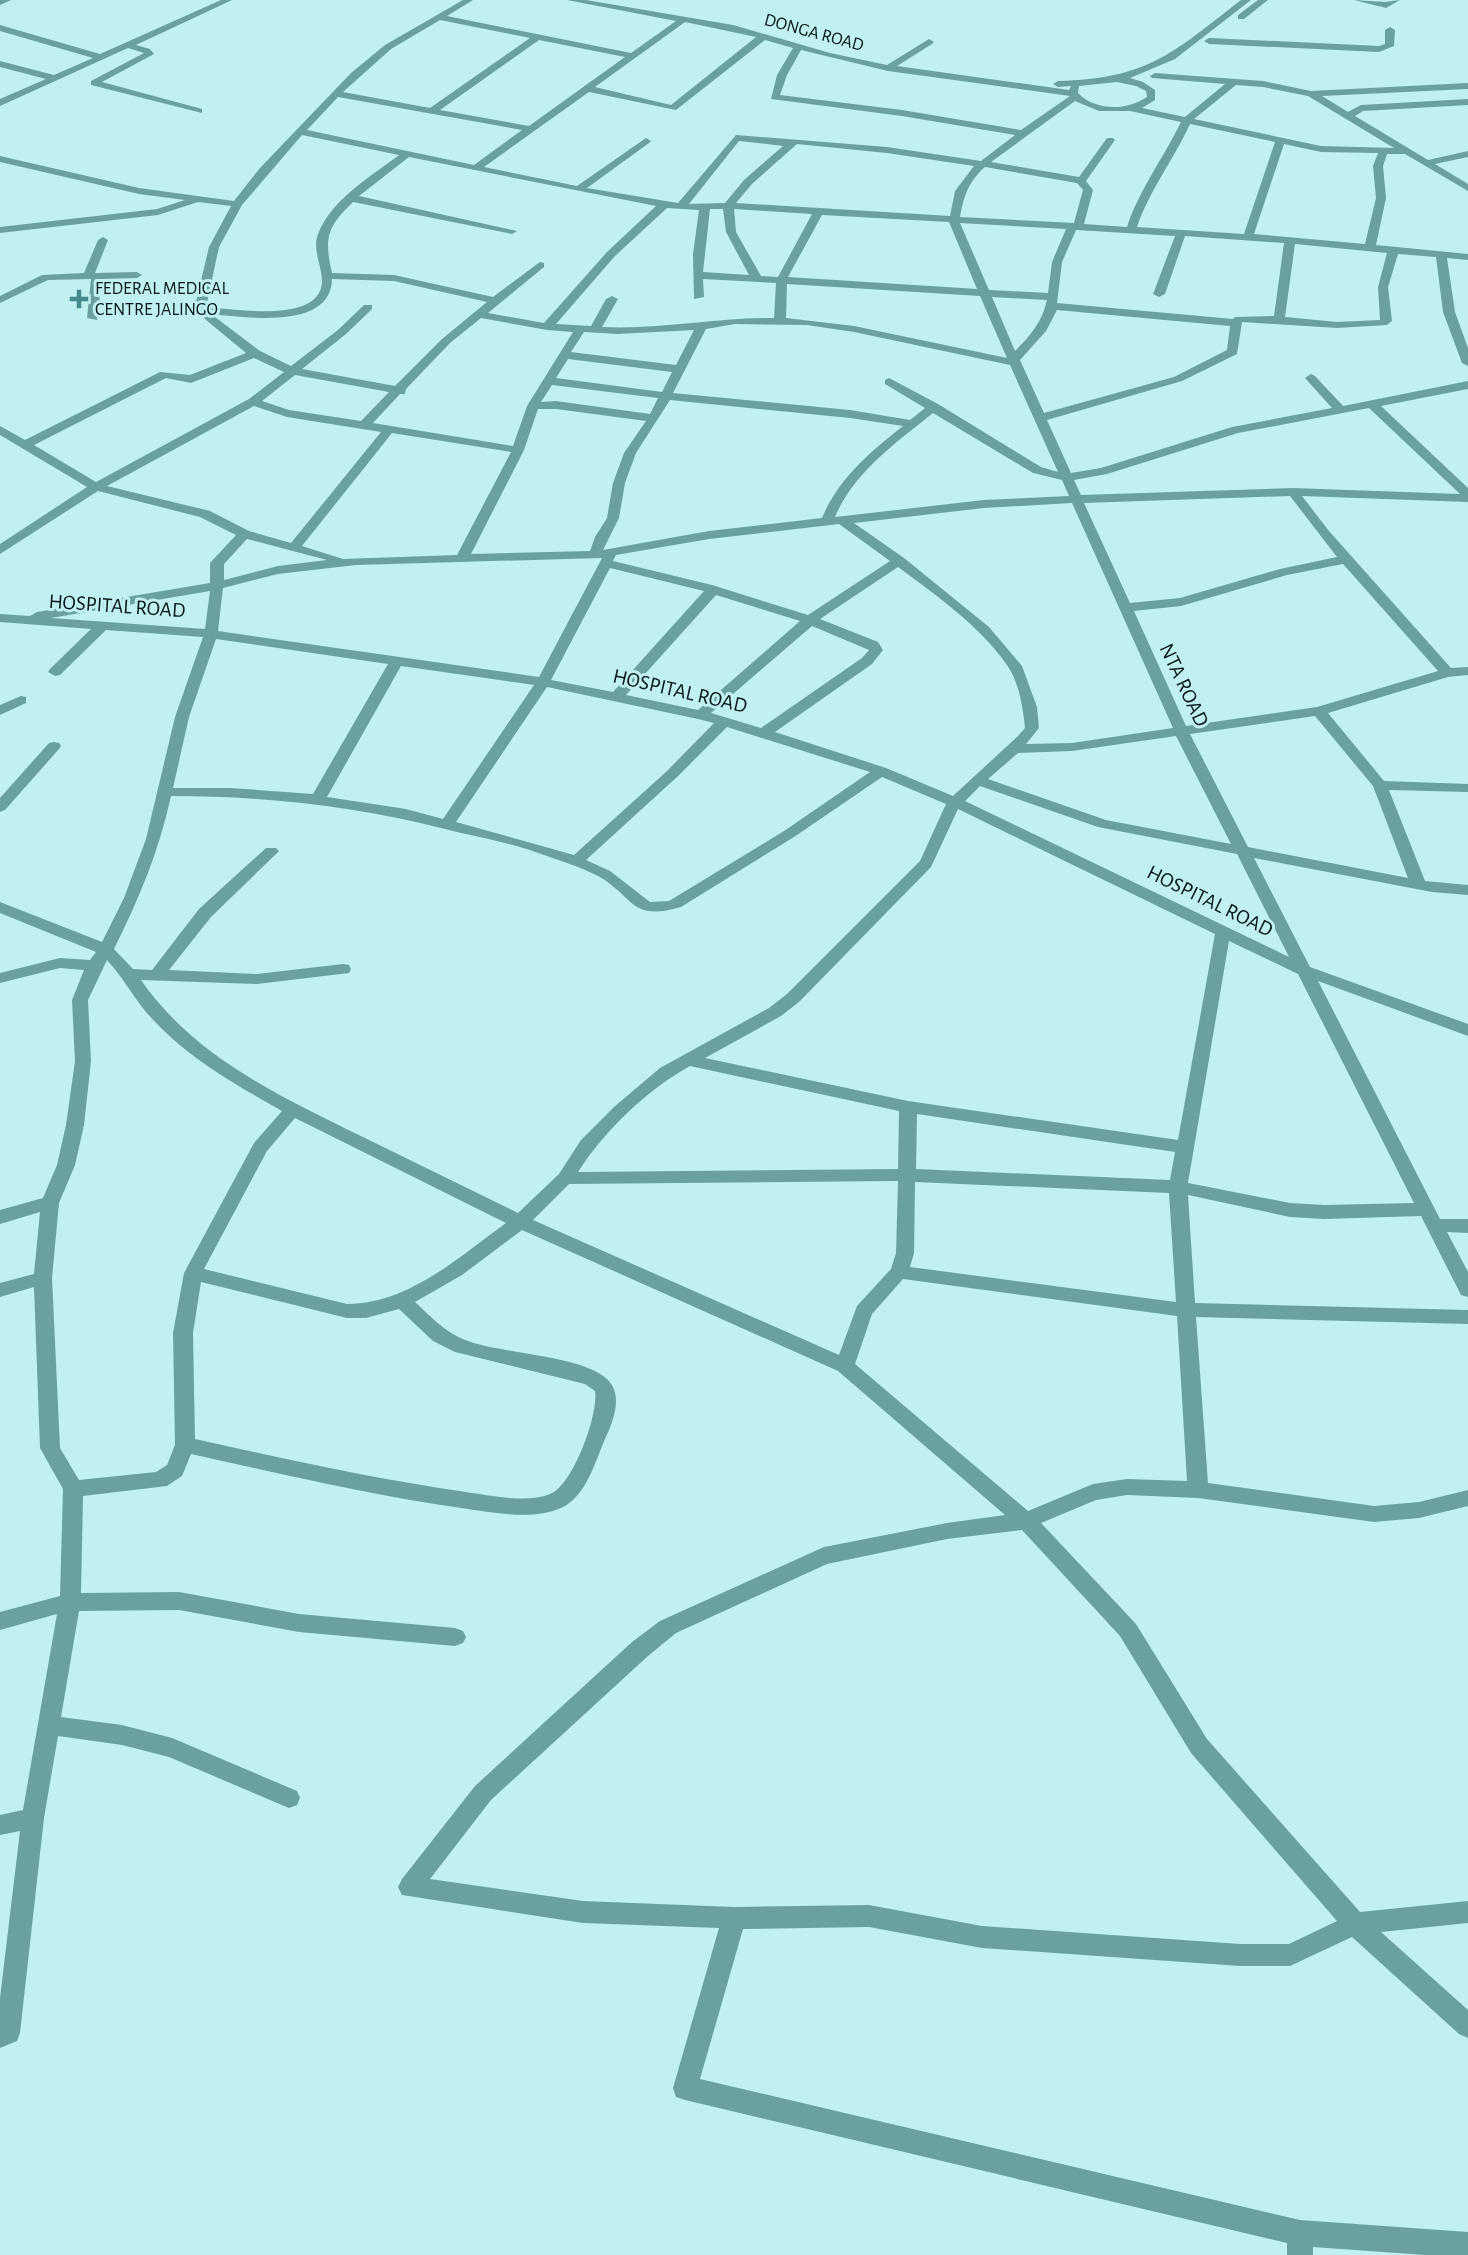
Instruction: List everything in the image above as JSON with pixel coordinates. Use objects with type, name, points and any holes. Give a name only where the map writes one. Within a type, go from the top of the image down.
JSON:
[{"type":"street","points":[[0,2],[7,0]]},
{"type":"street","points":[[0,103],[228,0]]},
{"type":"street","points":[[201,310],[214,247],[237,205],[264,170],[336,94],[388,47],[469,0]]},
{"type":"street","name":"DONGA ROAD","points":[[571,0],[764,36],[888,68],[1075,92]]},
{"type":"street","points":[[954,221],[960,191],[983,163],[1075,92],[1109,79],[1137,74],[1161,62],[1247,0]]},
{"type":"street","points":[[1145,87],[1155,76],[1209,41],[1264,0]]},
{"type":"street","points":[[1358,0],[1386,5],[1396,0]]},
{"type":"street","points":[[436,17],[633,56]]},
{"type":"street","points":[[475,169],[684,19]]},
{"type":"street","points":[[0,28],[100,57]]},
{"type":"street","points":[[1209,41],[1379,50],[1389,46],[1390,30]]},
{"type":"street","points":[[589,89],[673,108],[764,36]]},
{"type":"street","points":[[432,111],[537,37]]},
{"type":"street","points":[[888,68],[929,42]]},
{"type":"street","points":[[126,45],[149,54],[94,83],[199,111]]},
{"type":"street","points":[[799,46],[774,95],[778,99],[902,113],[1021,133]]},
{"type":"street","points":[[0,64],[53,78]]},
{"type":"street","points":[[1155,76],[1236,81],[1278,86],[1311,94],[1468,86]]},
{"type":"street","points":[[1109,79],[1145,87],[1152,94],[1148,102],[1130,108]]},
{"type":"street","points":[[1131,230],[1138,208],[1170,156],[1187,120],[1236,81]]},
{"type":"street","points":[[1075,92],[1095,106]]},
{"type":"street","points":[[336,94],[531,130]]},
{"type":"street","points":[[1311,94],[1468,188]]},
{"type":"street","points":[[1148,102],[1162,114]]},
{"type":"street","points":[[1348,116],[1361,108],[1468,103]]},
{"type":"street","points":[[1050,113],[1095,106],[1130,108],[1321,149],[1407,151]]},
{"type":"street","points":[[300,132],[475,169],[680,207],[728,206],[1248,237],[1468,257]]},
{"type":"street","points":[[680,207],[736,138],[789,144]]},
{"type":"street","points":[[1081,181],[1110,140]]},
{"type":"street","points":[[579,189],[646,141]]},
{"type":"street","points":[[477,314],[547,327],[618,331],[780,320],[833,325],[1015,362],[1042,329],[1051,302],[1057,262],[1088,190],[1081,181],[983,163],[795,141],[748,182],[728,206],[731,232],[756,277]]},
{"type":"street","points":[[1248,237],[1280,142]]},
{"type":"street","points":[[1370,247],[1381,198],[1378,166],[1383,152]]},
{"type":"street","points":[[201,310],[267,314],[306,310],[324,296],[328,276],[322,238],[330,222],[351,198],[407,154]]},
{"type":"street","points":[[1426,163],[1468,154]]},
{"type":"street","points":[[0,159],[61,175],[195,200],[237,205]]},
{"type":"street","points":[[351,198],[512,231]]},
{"type":"street","points":[[0,230],[158,212],[195,200]]},
{"type":"street","points":[[547,327],[611,254],[664,205]]},
{"type":"street","points":[[698,297],[698,254],[705,207]]},
{"type":"street","points":[[780,320],[782,279],[818,212]]},
{"type":"street","name":"NTA ROAD","points":[[954,221],[1182,733],[1468,1290]]},
{"type":"street","points":[[1159,294],[1181,233]]},
{"type":"street","points":[[93,318],[92,277],[103,240]]},
{"type":"street","points":[[1279,320],[1290,240]]},
{"type":"street","points":[[1041,418],[1200,370],[1233,352],[1236,323],[1239,319],[1337,324],[1386,321],[1382,287],[1391,264],[1393,249]]},
{"type":"street","points":[[1440,254],[1449,312],[1468,363]]},
{"type":"street","points":[[364,425],[401,391],[446,341],[540,265]]},
{"type":"street","points":[[0,300],[46,277],[137,275]]},
{"type":"street","points":[[699,275],[983,291],[1051,302],[1236,323]]},
{"type":"street","points":[[328,276],[394,278],[495,301]]},
{"type":"street","points":[[595,330],[612,299]]},
{"type":"street","points":[[0,550],[96,487],[253,401],[342,332],[368,307]]},
{"type":"street","points":[[201,310],[229,336],[255,353],[293,371],[401,391]]},
{"type":"street","points":[[447,825],[543,682],[603,557],[601,537],[613,518],[619,483],[630,453],[654,418],[702,326]]},
{"type":"street","points":[[462,558],[518,450],[533,406],[580,329]]},
{"type":"street","points":[[23,446],[164,374],[191,379],[255,353]]},
{"type":"street","points":[[564,355],[680,369]]},
{"type":"street","points":[[1311,378],[1342,410]]},
{"type":"street","points":[[548,381],[665,396],[850,414],[913,424]]},
{"type":"street","points":[[889,382],[1037,470],[1068,478],[1103,471],[1236,430],[1468,385]]},
{"type":"street","points":[[253,401],[287,413],[518,450]]},
{"type":"street","points":[[1371,404],[1468,497]]},
{"type":"street","points":[[533,406],[556,405],[654,418]]},
{"type":"street","points":[[827,522],[838,495],[874,455],[934,407]]},
{"type":"street","points":[[294,547],[333,502],[389,429]]},
{"type":"street","points":[[0,430],[96,487],[205,514],[244,534],[346,562]]},
{"type":"street","points":[[19,620],[74,608],[217,586],[278,570],[346,562],[603,557],[709,535],[984,504],[1206,493],[1293,492],[1468,497]]},
{"type":"street","points":[[1293,492],[1324,534],[1447,673]]},
{"type":"street","points":[[193,1273],[347,1311],[366,1311],[402,1301],[455,1270],[520,1222],[565,1178],[587,1144],[620,1111],[666,1072],[775,1012],[793,998],[926,864],[935,852],[954,802],[1017,749],[1032,728],[1030,707],[1015,666],[984,629],[899,561],[842,520]]},
{"type":"street","points":[[0,2036],[8,2033],[33,1818],[50,1725],[60,1645],[70,1602],[73,1489],[50,1448],[43,1278],[50,1203],[66,1165],[75,1125],[83,1061],[80,1000],[132,898],[145,863],[182,717],[211,634],[217,563],[244,534]]},
{"type":"street","points":[[603,557],[810,618],[873,645],[875,654],[763,733]]},
{"type":"street","points":[[1125,608],[1181,602],[1285,572],[1348,559]]},
{"type":"street","points":[[701,715],[745,673],[810,618],[899,561]]},
{"type":"street","points":[[616,696],[713,590]]},
{"type":"street","name":"HOSPITAL ROAD","points":[[0,618],[211,634],[543,682],[701,715],[881,771],[954,802],[1305,971],[1468,1030]]},
{"type":"street","points":[[55,672],[102,626]]},
{"type":"street","points":[[318,799],[397,660]]},
{"type":"street","points":[[1017,749],[1072,747],[1319,711],[1447,673],[1468,671]]},
{"type":"street","points":[[0,711],[22,700]]},
{"type":"street","points":[[1319,711],[1380,785],[1418,884]]},
{"type":"street","points":[[576,861],[673,774],[724,722]]},
{"type":"street","points":[[0,807],[54,746]]},
{"type":"street","points":[[165,792],[231,792],[318,799],[406,814],[539,848],[576,861],[604,874],[646,907],[661,908],[674,904],[789,834],[881,771]]},
{"type":"street","points":[[978,780],[1102,824],[1418,884],[1468,890]]},
{"type":"street","points":[[1380,785],[1468,788]]},
{"type":"street","points":[[157,974],[205,913],[271,851]]},
{"type":"street","points":[[0,907],[129,974],[152,1008],[214,1065],[293,1110],[520,1222],[845,1366],[1026,1521],[1128,1630],[1199,1746],[1355,1924],[1468,2026]]},
{"type":"street","points":[[1198,1490],[1178,1187],[1223,931]]},
{"type":"street","points":[[0,978],[60,962],[100,958]]},
{"type":"street","points":[[129,974],[257,978],[343,969]]},
{"type":"street","points":[[689,1059],[908,1107],[1185,1147]]},
{"type":"street","points":[[845,1366],[864,1311],[899,1272],[905,1253],[908,1107]]},
{"type":"street","points":[[73,1489],[160,1480],[176,1470],[185,1445],[183,1333],[193,1273],[260,1147],[293,1110]]},
{"type":"street","points":[[565,1178],[907,1175],[1178,1187],[1290,1210],[1431,1217],[1468,1226]]},
{"type":"street","points":[[0,1217],[50,1203]]},
{"type":"street","points":[[899,1272],[1186,1310],[1468,1317]]},
{"type":"street","points":[[0,1290],[43,1278]]},
{"type":"street","points":[[185,1445],[379,1486],[521,1507],[553,1503],[572,1489],[597,1436],[607,1403],[603,1387],[590,1376],[490,1355],[446,1340],[402,1301]]},
{"type":"street","points":[[1468,1498],[1419,1510],[1374,1514],[1198,1490],[1126,1487],[1093,1492],[1026,1521],[947,1531],[824,1556],[668,1627],[640,1649],[483,1793],[410,1887],[583,1912],[734,1918],[869,1916],[982,1937],[1240,1955],[1290,1955],[1355,1924],[1468,1912]]},
{"type":"street","points":[[0,1621],[70,1602],[179,1601],[299,1623],[455,1637]]},
{"type":"street","points":[[50,1725],[122,1735],[172,1748],[289,1798]]},
{"type":"street","points":[[0,1825],[33,1818]]},
{"type":"street","points":[[734,1918],[685,2088],[1300,2244],[1468,2245]]},
{"type":"place","name":"FEDERAL MEDICAL CENTRE JALINGO","points":[[79,299]]}]
